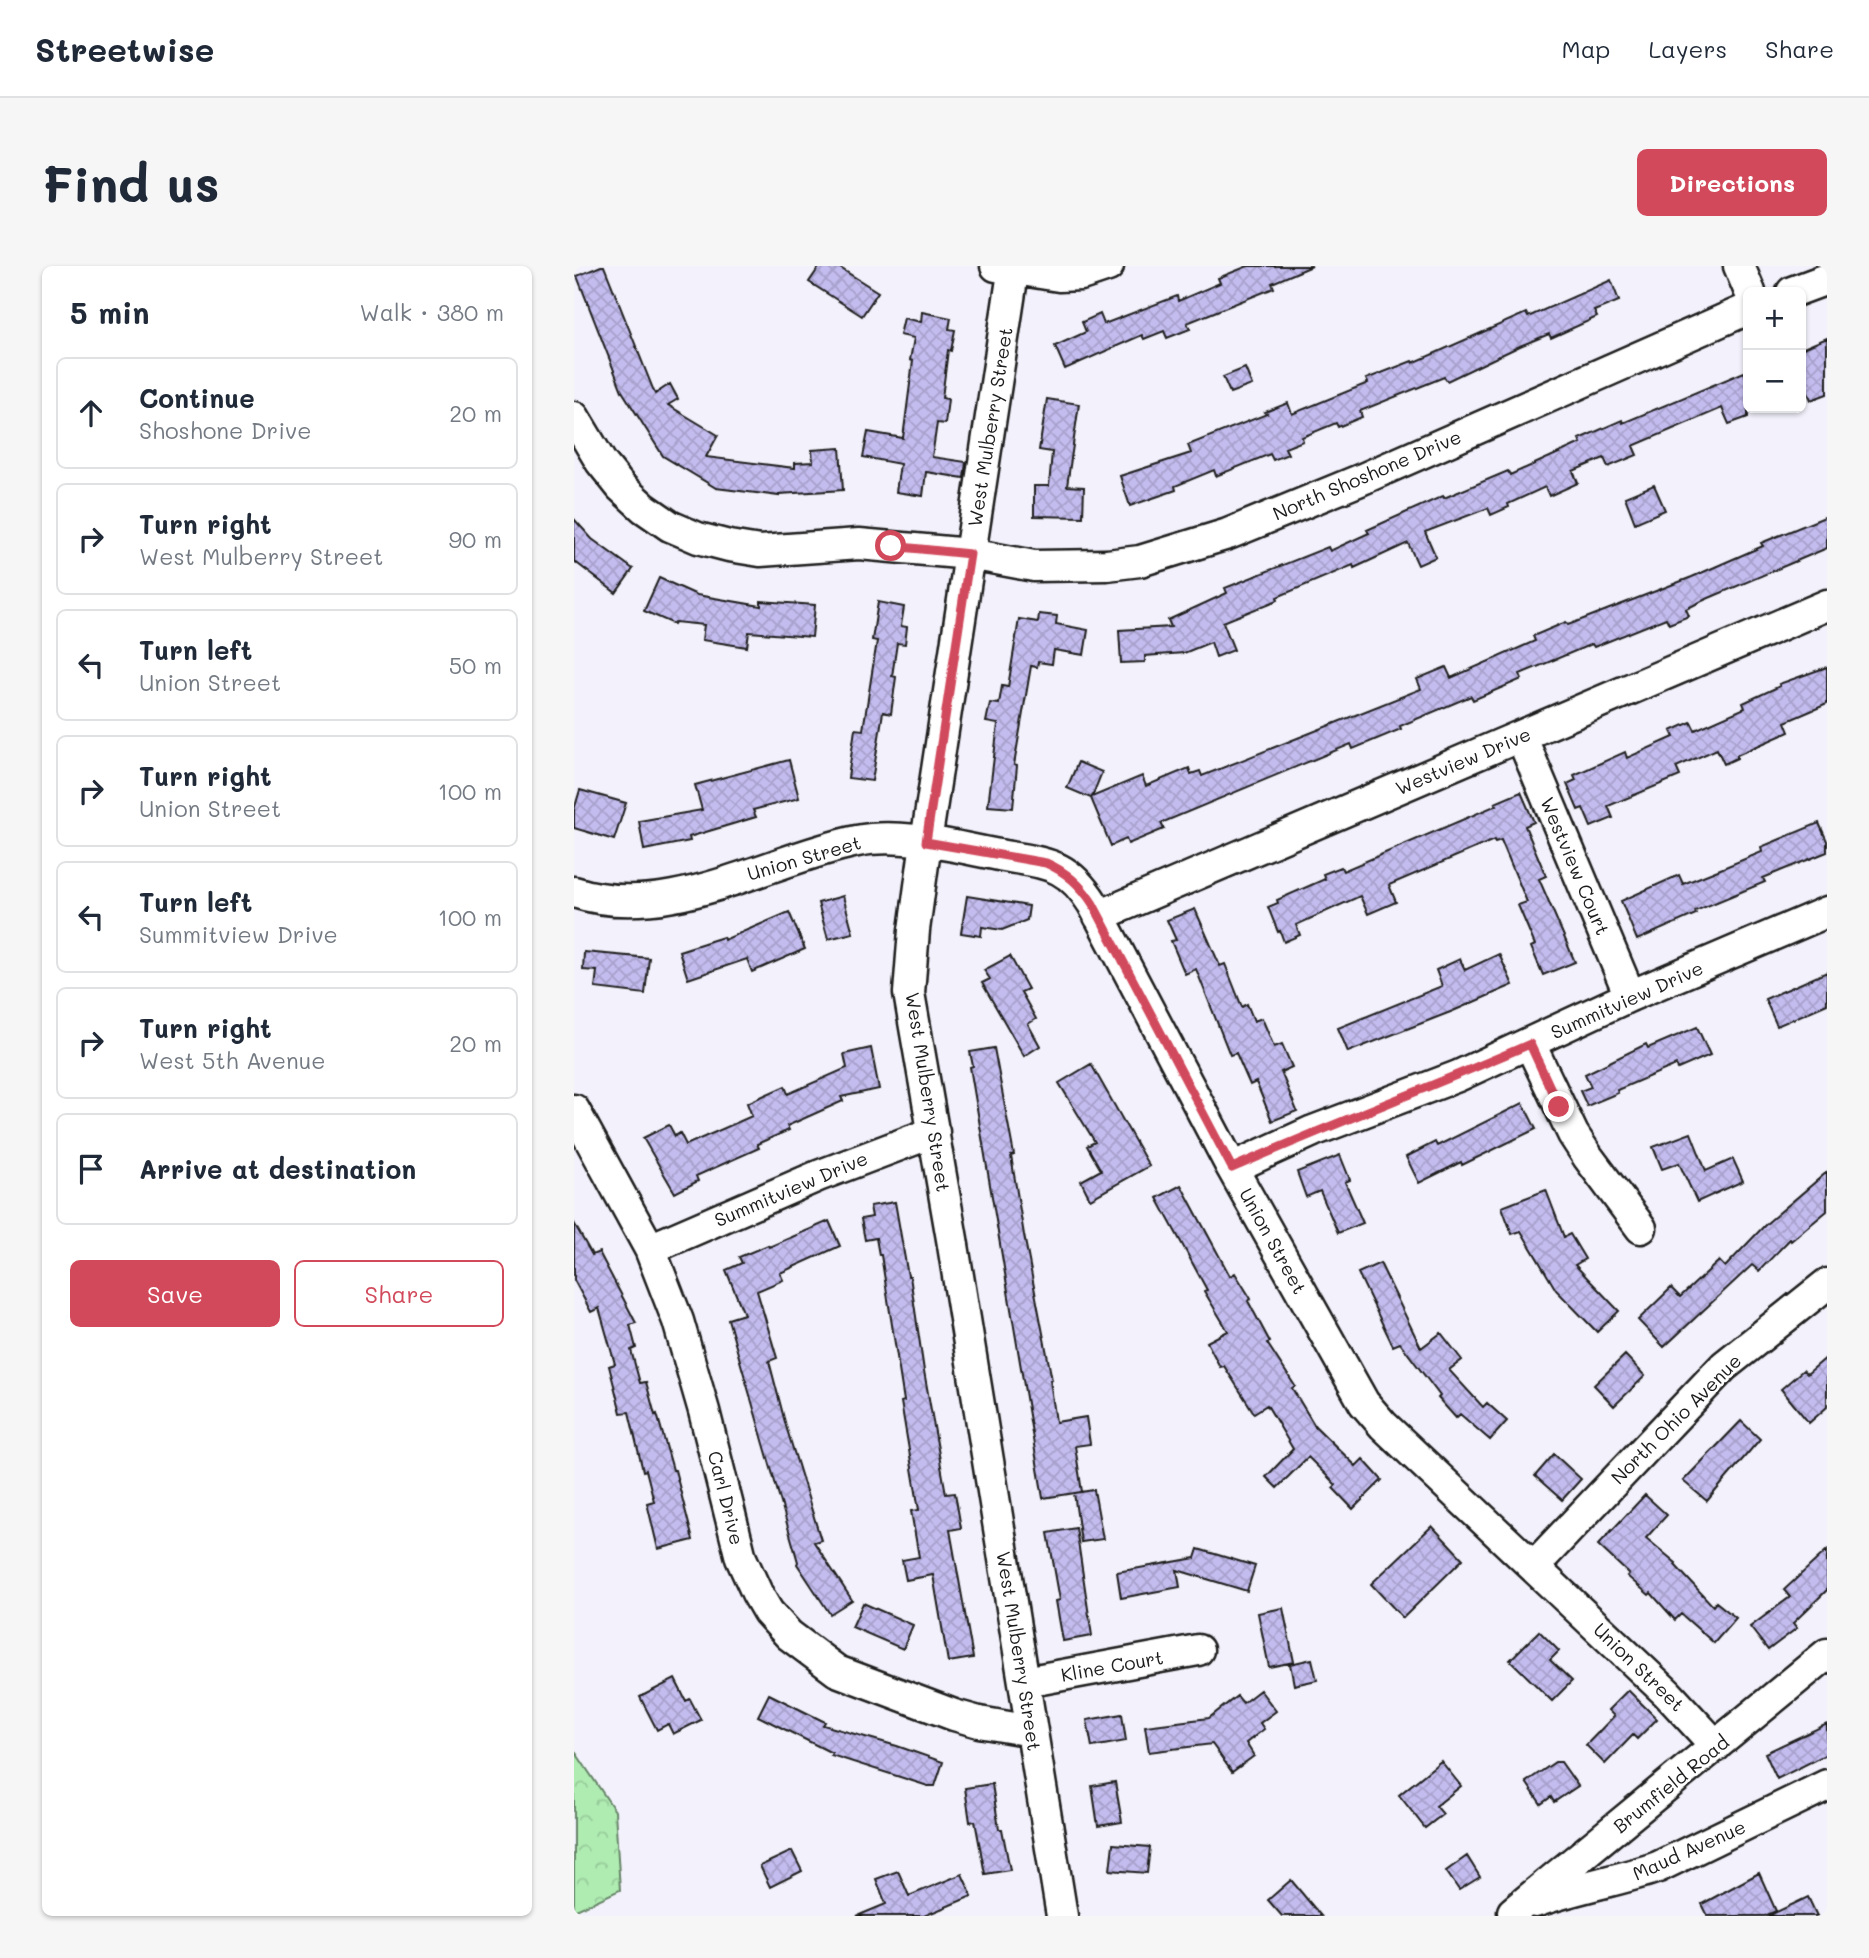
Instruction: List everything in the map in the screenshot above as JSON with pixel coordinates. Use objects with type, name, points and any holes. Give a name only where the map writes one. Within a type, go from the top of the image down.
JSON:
[{"type":"street","points":[[1008,267],[1039,274],[1080,275],[1108,266]]},
{"type":"street","points":[[1739,266],[1748,287]]},
{"type":"street","name":"West Mulberry Street","points":[[1008,267],[970,554],[926,842],[909,993],[1062,1916]]},
{"type":"street","points":[[1805,287],[1827,279]]},
{"type":"street","name":"North Shoshone Drive","points":[[574,417],[601,462],[621,487],[644,508],[670,526],[698,538],[760,551],[859,544],[970,554],[1034,566],[1076,567],[1140,561],[1228,534],[1360,480],[1743,311]]},
{"type":"street","name":"Westview Drive","points":[[1099,916],[1827,605]]},
{"type":"street","name":"Westview Court","points":[[1521,736],[1630,996]]},
{"type":"street","name":"Union Street","points":[[574,892],[617,901],[680,896],[799,856],[860,840],[926,842],[1046,863],[1062,870],[1087,894],[1232,1168],[1364,1403],[1667,1693],[1716,1746]]},
{"type":"street","name":"Summitview Drive","points":[[1232,1168],[1313,1132],[1458,1076],[1630,996],[1827,912]]},
{"type":"street","points":[[1530,1044],[1573,1134],[1641,1228]]},
{"type":"street","name":"Carl Drive","points":[[574,1110],[650,1249],[685,1347],[741,1558],[768,1612],[789,1636],[837,1671],[979,1722],[1032,1731]]},
{"type":"street","name":"Summitview Drive","points":[[650,1249],[818,1176],[934,1132]]},
{"type":"street","name":"North Ohio Avenue","points":[[1534,1566],[1724,1366],[1827,1284]]},
{"type":"street","name":"Kline Court","points":[[1025,1682],[1198,1650]]},
{"type":"street","name":"Brumfield Road","points":[[1511,1915],[1827,1654]]},
{"type":"street","name":"Maud Avenue","points":[[1511,1915],[1567,1891],[1629,1877],[1658,1867],[1827,1785]]},
{"type":"green space","points":[[574,1750],[615,1811],[620,1890],[574,1911]]},
{"type":"building","points":[[604,266],[655,394],[670,384],[678,399],[668,405],[718,435],[706,457],[795,468],[795,463],[813,462],[812,450],[840,448],[843,490],[779,496],[716,488],[663,456],[622,391],[577,276]]},
{"type":"building","points":[[820,266],[837,266],[878,292],[862,316],[809,282]]},
{"type":"building","points":[[1248,266],[1312,266],[1272,283],[1274,288],[1187,323],[1190,329],[1167,338],[1164,331],[1144,339],[1142,335],[1065,369],[1055,346],[1086,332],[1082,322],[1100,314],[1104,324],[1177,296],[1178,301],[1220,283],[1218,278]]},
{"type":"building","points":[[1611,280],[1619,301],[1594,311],[1597,317],[1551,338],[1549,334],[1520,346],[1447,381],[1444,377],[1360,411],[1362,417],[1338,427],[1336,423],[1302,437],[1303,441],[1285,448],[1288,454],[1273,460],[1270,454],[1216,476],[1214,470],[1175,486],[1176,490],[1130,506],[1120,476],[1191,453],[1188,445],[1288,403],[1292,414],[1368,383],[1366,379],[1412,361],[1413,363],[1526,313],[1528,317]]},
{"type":"building","points":[[922,312],[951,318],[949,329],[955,330],[951,351],[948,350],[942,398],[948,399],[945,424],[937,423],[932,457],[966,462],[964,478],[926,472],[923,496],[896,492],[900,464],[863,457],[868,432],[903,438],[914,338],[900,335],[904,318],[921,322]]},
{"type":"building","points":[[1827,338],[1827,394],[1811,400],[1806,388],[1806,347]]},
{"type":"building","points":[[1245,368],[1252,385],[1230,393],[1223,377]]},
{"type":"building","points":[[1743,372],[1743,413],[1748,413],[1748,417],[1729,424],[1722,408],[1633,446],[1637,455],[1608,467],[1604,458],[1573,471],[1578,483],[1549,496],[1545,487],[1491,515],[1488,508],[1425,532],[1436,557],[1418,565],[1408,543],[1354,568],[1353,565],[1277,597],[1278,600],[1223,622],[1234,650],[1216,657],[1211,642],[1184,653],[1145,656],[1145,662],[1121,663],[1119,630],[1171,627],[1168,620],[1227,593],[1225,588],[1328,547],[1330,551],[1369,533],[1367,530],[1443,496],[1444,498],[1508,471],[1510,475],[1581,443],[1579,439],[1622,420],[1623,423]]},
{"type":"building","points":[[1047,399],[1079,404],[1067,486],[1084,487],[1083,517],[1034,516],[1034,486],[1049,486],[1052,452],[1039,450]]},
{"type":"building","points":[[1654,485],[1665,510],[1635,523],[1625,497]]},
{"type":"building","points":[[1827,516],[1827,548],[1702,601],[1686,609],[1689,616],[1669,624],[1666,618],[1594,647],[1592,644],[1520,674],[1522,679],[1473,700],[1471,696],[1353,749],[1351,744],[1161,823],[1164,829],[1128,844],[1126,839],[1111,846],[1091,798],[1067,788],[1078,762],[1102,772],[1092,797],[1142,776],[1146,786],[1189,768],[1191,774],[1200,771],[1202,776],[1421,689],[1417,679],[1446,667],[1451,678],[1535,641],[1533,636],[1692,577],[1763,546],[1761,543]]},
{"type":"building","points":[[574,519],[592,539],[633,569],[616,593],[574,561]]},
{"type":"building","points":[[659,578],[697,595],[761,606],[761,601],[815,605],[812,637],[749,632],[747,647],[702,640],[704,625],[674,624],[644,611]]},
{"type":"building","points":[[878,602],[904,607],[901,626],[907,627],[905,644],[897,643],[892,676],[896,677],[891,714],[883,712],[872,781],[848,778],[855,729],[863,730],[877,641],[872,640]]},
{"type":"building","points":[[1039,614],[1057,616],[1056,624],[1088,630],[1084,655],[1054,650],[1052,664],[1038,662],[1037,667],[1031,666],[1014,765],[1017,766],[1013,808],[988,806],[998,724],[986,722],[990,703],[999,704],[1002,686],[1008,687],[1019,619],[1038,622]]},
{"type":"building","points":[[1827,667],[1827,704],[1785,722],[1789,732],[1737,755],[1737,758],[1724,764],[1717,749],[1676,767],[1680,776],[1608,806],[1613,818],[1591,827],[1583,808],[1578,810],[1567,784],[1576,780],[1574,775],[1625,752],[1627,758],[1674,737],[1671,731],[1691,722],[1695,730],[1745,708],[1743,703],[1780,686],[1779,684]]},
{"type":"building","points":[[789,760],[799,798],[753,810],[756,817],[689,837],[690,841],[644,850],[639,821],[702,810],[695,785]]},
{"type":"building","points":[[580,790],[626,803],[614,840],[574,828],[574,810]]},
{"type":"building","points":[[1521,792],[1534,822],[1525,826],[1546,876],[1539,879],[1575,962],[1543,975],[1531,947],[1535,945],[1518,905],[1527,902],[1501,840],[1494,840],[1389,885],[1396,902],[1368,914],[1360,896],[1296,925],[1300,935],[1284,942],[1268,907],[1278,903],[1277,900],[1325,879],[1323,874],[1341,867],[1343,871],[1497,805],[1495,803]]},
{"type":"building","points":[[1819,823],[1827,841],[1827,852],[1763,878],[1765,882],[1695,911],[1696,914],[1637,940],[1621,901],[1679,875],[1683,884],[1762,852],[1761,847]]},
{"type":"building","points":[[843,896],[853,933],[828,939],[818,903]]},
{"type":"building","points":[[967,896],[1029,906],[1027,920],[1002,930],[982,927],[981,936],[961,933]]},
{"type":"building","points":[[1195,909],[1220,966],[1225,964],[1242,1007],[1247,1004],[1254,1021],[1262,1018],[1274,1047],[1282,1044],[1292,1067],[1281,1072],[1297,1111],[1272,1121],[1256,1082],[1250,1085],[1236,1053],[1230,1055],[1196,969],[1185,974],[1171,941],[1176,940],[1167,920]]},
{"type":"building","points":[[789,912],[805,949],[752,972],[747,959],[688,979],[679,951],[723,937],[724,940]]},
{"type":"building","points":[[584,952],[649,958],[645,994],[595,988],[597,971],[583,970]]},
{"type":"building","points":[[1499,954],[1513,985],[1348,1052],[1338,1028],[1442,986],[1436,970],[1460,959],[1465,970]]},
{"type":"building","points":[[1010,956],[1028,989],[1021,992],[1036,1019],[1028,1024],[1040,1046],[1024,1056],[982,983],[990,979],[984,970]]},
{"type":"building","points":[[1827,972],[1827,1004],[1777,1026],[1765,999]]},
{"type":"building","points":[[1697,1027],[1710,1055],[1678,1069],[1676,1065],[1587,1106],[1580,1091],[1591,1087],[1585,1074],[1646,1044],[1648,1048]]},
{"type":"building","points":[[871,1048],[879,1089],[841,1097],[843,1101],[787,1126],[789,1130],[757,1144],[759,1148],[696,1176],[698,1181],[675,1193],[643,1138],[669,1125],[675,1136],[680,1133],[686,1145],[752,1116],[747,1103],[785,1086],[788,1094],[847,1068],[844,1054]]},
{"type":"building","points":[[994,1048],[1014,1155],[1011,1156],[1024,1235],[1052,1380],[1056,1422],[1086,1417],[1090,1444],[1075,1446],[1082,1492],[1043,1498],[970,1067],[973,1066],[970,1052]]},
{"type":"building","points":[[1091,1064],[1149,1166],[1090,1199],[1081,1181],[1101,1170],[1087,1146],[1095,1142],[1059,1083]]},
{"type":"building","points":[[1523,1103],[1536,1129],[1419,1183],[1406,1157],[1435,1142],[1437,1146]]},
{"type":"building","points":[[1691,1133],[1706,1171],[1733,1159],[1743,1181],[1697,1202],[1679,1163],[1662,1169],[1653,1147]]},
{"type":"building","points":[[1340,1155],[1350,1180],[1345,1182],[1363,1223],[1338,1233],[1320,1191],[1306,1197],[1297,1172]]},
{"type":"building","points":[[1827,1172],[1827,1211],[1791,1241],[1790,1239],[1759,1271],[1752,1265],[1664,1347],[1638,1320],[1671,1288],[1680,1297],[1719,1261],[1725,1267],[1766,1224]]},
{"type":"building","points":[[1181,1185],[1230,1276],[1235,1273],[1251,1299],[1248,1301],[1270,1342],[1267,1343],[1295,1386],[1292,1388],[1315,1426],[1356,1466],[1363,1459],[1382,1480],[1353,1509],[1333,1488],[1336,1485],[1308,1457],[1277,1488],[1266,1477],[1293,1449],[1267,1405],[1254,1413],[1224,1366],[1220,1367],[1207,1342],[1228,1331],[1204,1291],[1207,1290],[1157,1198]]},
{"type":"building","points":[[1546,1190],[1564,1237],[1570,1234],[1585,1259],[1575,1265],[1619,1311],[1597,1332],[1556,1290],[1521,1231],[1512,1234],[1502,1207]]},
{"type":"building","points":[[895,1202],[946,1494],[955,1493],[961,1528],[950,1530],[973,1658],[948,1662],[933,1575],[906,1580],[902,1560],[919,1557],[911,1511],[919,1510],[881,1255],[876,1238],[865,1240],[861,1219],[872,1217],[870,1206]]},
{"type":"building","points":[[829,1221],[840,1246],[780,1273],[783,1280],[757,1291],[777,1358],[769,1361],[821,1540],[814,1542],[852,1600],[830,1614],[797,1564],[728,1319],[744,1314],[726,1270],[742,1263],[739,1257]]},
{"type":"building","points":[[574,1223],[592,1255],[599,1252],[636,1323],[630,1325],[636,1348],[631,1350],[640,1383],[646,1382],[655,1415],[657,1414],[693,1540],[658,1549],[647,1503],[654,1501],[646,1470],[643,1471],[629,1412],[621,1413],[609,1366],[615,1364],[599,1308],[591,1312],[574,1280]]},
{"type":"building","points":[[1380,1263],[1421,1348],[1441,1333],[1462,1360],[1449,1370],[1483,1407],[1487,1403],[1507,1421],[1490,1440],[1460,1414],[1456,1418],[1438,1398],[1440,1396],[1400,1343],[1393,1346],[1358,1273]]},
{"type":"building","points":[[1625,1355],[1645,1376],[1614,1406],[1594,1385]]},
{"type":"building","points":[[1827,1357],[1827,1407],[1809,1423],[1781,1389],[1803,1370],[1807,1374]]},
{"type":"building","points":[[1741,1421],[1760,1439],[1707,1501],[1683,1481]]},
{"type":"building","points":[[1554,1454],[1581,1479],[1562,1500],[1535,1476]]},
{"type":"building","points":[[1094,1490],[1103,1539],[1081,1542],[1074,1493]]},
{"type":"building","points":[[1645,1495],[1667,1515],[1646,1538],[1676,1563],[1713,1606],[1716,1602],[1736,1618],[1714,1643],[1681,1614],[1675,1620],[1651,1593],[1649,1595],[1627,1576],[1629,1574],[1598,1545]]},
{"type":"building","points":[[1432,1526],[1463,1559],[1403,1618],[1371,1584]]},
{"type":"building","points":[[1076,1528],[1092,1636],[1063,1641],[1056,1601],[1060,1600],[1048,1533]]},
{"type":"building","points":[[1198,1549],[1255,1566],[1247,1591],[1177,1570],[1180,1587],[1121,1598],[1117,1572],[1195,1558]]},
{"type":"building","points":[[1827,1550],[1827,1590],[1793,1623],[1797,1628],[1768,1650],[1750,1627],[1790,1597],[1784,1590]]},
{"type":"building","points":[[863,1603],[913,1625],[903,1649],[852,1627]]},
{"type":"building","points":[[1283,1608],[1294,1662],[1269,1667],[1258,1613]]},
{"type":"building","points":[[1539,1631],[1559,1651],[1550,1660],[1572,1681],[1552,1701],[1510,1660]]},
{"type":"building","points":[[1312,1659],[1317,1680],[1294,1685],[1290,1664]]},
{"type":"building","points":[[675,1679],[686,1701],[690,1699],[701,1720],[673,1734],[668,1724],[657,1730],[640,1697]]},
{"type":"building","points":[[1260,1690],[1276,1711],[1260,1723],[1264,1729],[1246,1743],[1254,1756],[1232,1772],[1212,1744],[1149,1752],[1145,1726],[1209,1718],[1237,1696],[1243,1703]]},
{"type":"building","points":[[1628,1690],[1657,1719],[1637,1739],[1633,1735],[1605,1764],[1586,1745],[1614,1716],[1608,1710]]},
{"type":"building","points":[[769,1694],[825,1722],[823,1725],[943,1762],[935,1786],[831,1755],[832,1753],[758,1716]]},
{"type":"building","points":[[1122,1714],[1126,1741],[1092,1747],[1087,1720]]},
{"type":"building","points":[[1827,1724],[1827,1754],[1777,1779],[1765,1753]]},
{"type":"building","points":[[1441,1761],[1461,1786],[1436,1806],[1443,1814],[1425,1828],[1399,1795]]},
{"type":"building","points":[[1555,1762],[1561,1762],[1578,1786],[1554,1802],[1551,1797],[1541,1804],[1526,1782]]},
{"type":"building","points":[[1115,1782],[1122,1822],[1098,1826],[1092,1786]]},
{"type":"building","points":[[992,1784],[999,1829],[1002,1829],[1010,1870],[985,1874],[975,1821],[970,1822],[965,1788]]},
{"type":"building","points":[[1113,1844],[1150,1847],[1147,1873],[1110,1870]]},
{"type":"building","points":[[792,1851],[802,1871],[770,1887],[760,1866]]},
{"type":"building","points":[[1467,1856],[1480,1877],[1459,1890],[1446,1871]]},
{"type":"building","points":[[898,1871],[909,1896],[962,1874],[972,1896],[924,1916],[857,1916],[886,1904],[876,1879]]},
{"type":"building","points":[[1759,1873],[1776,1911],[1765,1916],[1708,1916],[1702,1904]]},
{"type":"building","points":[[1291,1880],[1321,1916],[1282,1916],[1268,1900]]},
{"type":"building","points":[[1808,1897],[1817,1916],[1768,1916]]},
{"type":"route","points":[[891,546],[970,554],[926,842],[1046,863],[1074,879],[1093,904],[1232,1168],[1313,1132],[1458,1076],[1530,1044],[1559,1107]]}]
